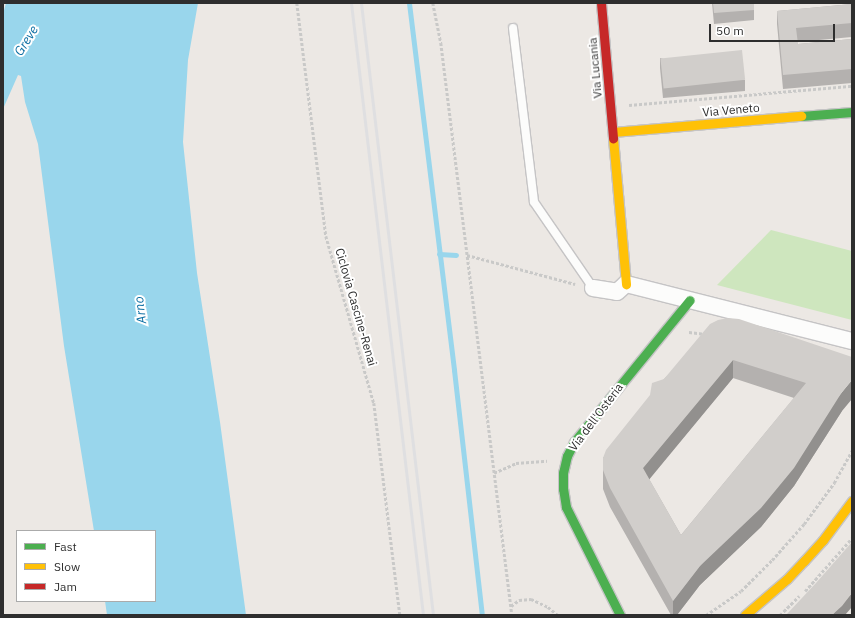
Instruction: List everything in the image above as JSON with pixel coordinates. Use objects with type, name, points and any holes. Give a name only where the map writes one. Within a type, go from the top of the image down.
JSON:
[{"type":"street","name":"Via Lucania","points":[[601,3],[626,284]]},
{"type":"street","name":"Via Veneto","points":[[613,132],[852,112]]},
{"type":"street","points":[[593,288],[618,292],[626,284],[852,341]]},
{"type":"street","name":"Via dell'Osteria","points":[[620,615],[574,526],[566,507],[563,489],[563,473],[567,456],[574,442],[690,300]]},
{"type":"street","points":[[745,615],[787,579],[804,561],[823,540],[852,501]]},
{"type":"lane","points":[[513,28],[534,202],[593,288]]},
{"type":"path","name":"Ciclovia Cascine-Renai","points":[[297,3],[326,236],[374,403],[400,615]]},
{"type":"path","points":[[433,3],[441,43],[512,615]]},
{"type":"path","points":[[621,105],[852,86]]},
{"type":"path","points":[[467,255],[593,288]]},
{"type":"path","points":[[684,333],[713,335]]},
{"type":"path","points":[[706,615],[741,591],[804,524],[834,483],[852,451]]},
{"type":"path","points":[[494,473],[516,463],[550,462],[567,456]]},
{"type":"path","points":[[839,553],[843,557]]},
{"type":"path","points":[[510,606],[519,600],[531,599],[548,607],[558,615]]},
{"type":"green space","points":[[771,230],[852,251],[852,320],[717,285]]},
{"type":"water","points":[[6,3],[198,3],[188,60],[183,142],[197,273],[220,422],[246,615],[107,615],[105,602],[156,602],[156,530],[94,530],[64,346],[38,144],[25,102],[21,76],[18,75],[3,109],[3,14]]},
{"type":"building","points":[[713,3],[754,3],[754,10],[714,13]]},
{"type":"building","points":[[852,4],[852,23],[796,28],[798,44],[852,39],[852,69],[783,75],[777,11]]},
{"type":"building","points":[[742,50],[745,80],[664,88],[660,59]]},
{"type":"building","points":[[728,318],[739,319],[852,357],[852,380],[842,392],[794,468],[761,508],[700,566],[673,601],[610,488],[603,470],[603,458],[606,450],[650,395],[652,383],[664,379],[710,324],[718,320]],"holes":[[[733,360],[806,383],[681,535],[643,468]]]},
{"type":"building","points":[[852,542],[852,593],[842,606],[832,615],[786,615],[816,583]]},
{"type":"waterway","points":[[409,3],[454,370],[482,615]]},
{"type":"waterway","points":[[439,254],[456,255]]},
{"type":"railway","points":[[351,3],[423,615]]},
{"type":"railway","points":[[361,3],[433,615]]},
{"type":"traffic: fast","points":[[801,116],[852,112]]},
{"type":"traffic: fast","points":[[620,615],[566,507],[563,489],[563,473],[567,456],[574,442],[690,300]]},
{"type":"traffic: slow","points":[[613,132],[801,116]]},
{"type":"traffic: slow","points":[[613,138],[626,284]]},
{"type":"traffic: slow","points":[[745,615],[787,579],[804,561],[823,540],[852,501]]},
{"type":"traffic: jam","points":[[601,3],[613,138]]},
{"type":"water label","name":"Greve","points":[[27,41]]},
{"type":"water label","name":"Arno","points":[[141,310]]}]
